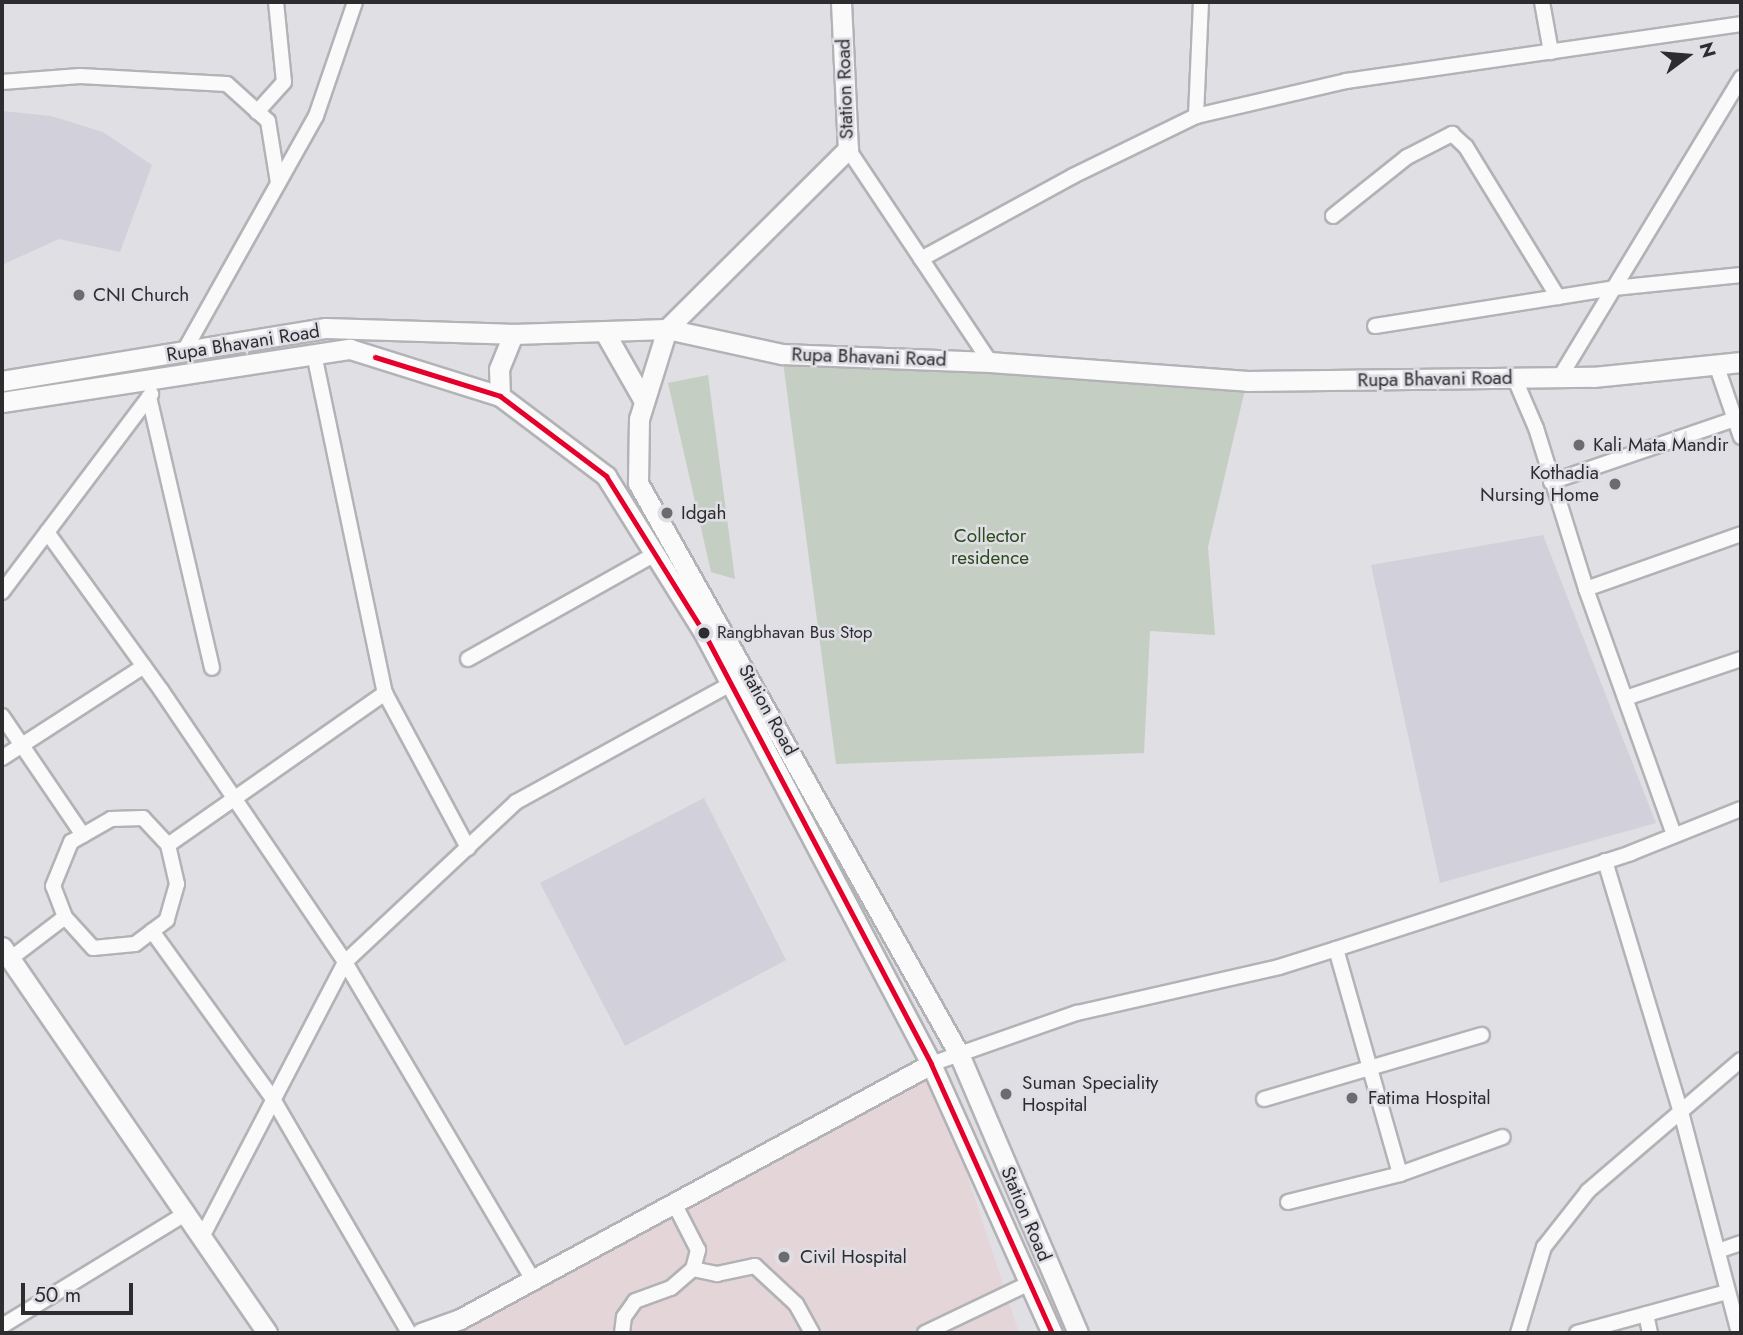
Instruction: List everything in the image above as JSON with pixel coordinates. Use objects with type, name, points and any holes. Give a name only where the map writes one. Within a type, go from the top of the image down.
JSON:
[{"type":"main road","name":"Station Road","points":[[841,2],[848,149],[667,329],[639,419],[638,483],[959,1054],[1078,1333]]},
{"type":"main road","name":"Rupa Bhavani Road","points":[[2,381],[326,328],[513,334],[667,329],[782,354],[990,362],[1247,382],[1560,377],[1741,362]]},
{"type":"main road","points":[[604,331],[645,401]]},
{"type":"main road","points":[[500,396],[499,369],[513,334]]},
{"type":"main road","points":[[2,402],[350,349],[500,396],[606,475],[731,684],[931,1064],[1052,1333]]},
{"type":"main road","points":[[6,953],[267,1333]]},
{"type":"main road","points":[[421,1333],[460,1319],[931,1064]]},
{"type":"street","points":[[257,112],[284,82],[276,2]]},
{"type":"street","points":[[183,353],[316,116],[355,2]]},
{"type":"street","points":[[1196,116],[1201,2]]},
{"type":"street","points":[[1542,2],[1551,52]]},
{"type":"street","points":[[921,259],[1073,176],[1196,116],[1346,81],[1741,24]]},
{"type":"street","points":[[2,82],[80,76],[227,84],[268,121],[278,183]]},
{"type":"street","points":[[1560,377],[1741,78]]},
{"type":"street","points":[[1333,216],[1407,157],[1452,134],[1466,147],[1558,297]]},
{"type":"street","points":[[848,149],[990,362]]},
{"type":"street","points":[[1375,326],[1614,288],[1741,275]]},
{"type":"street","points":[[314,354],[385,693],[468,848]]},
{"type":"street","points":[[1716,364],[1741,437]]},
{"type":"street","points":[[1514,377],[1674,835]]},
{"type":"street","points":[[2,592],[163,379]]},
{"type":"street","points":[[149,397],[212,668]]},
{"type":"street","points":[[1552,482],[1735,419]]},
{"type":"street","points":[[47,532],[144,666],[345,962],[533,1280]]},
{"type":"street","points":[[1586,589],[1741,534]]},
{"type":"street","points":[[468,659],[655,554]]},
{"type":"street","points":[[1626,698],[1741,659]]},
{"type":"street","points":[[2,758],[144,666]]},
{"type":"street","points":[[202,1237],[345,962],[516,803],[731,684]]},
{"type":"street","points":[[168,845],[234,796],[385,693]]},
{"type":"street","points":[[2,716],[83,835]]},
{"type":"street","points":[[931,1064],[1077,1013],[1279,967],[1605,861],[1741,809]]},
{"type":"street","points":[[143,818],[168,845],[177,884],[167,920],[135,944],[93,948],[65,917],[53,886],[71,842],[111,819],[143,818]]},
{"type":"street","points":[[1605,861],[1681,1112],[1739,1333]]},
{"type":"street","points":[[6,953],[65,917]]},
{"type":"street","points":[[152,931],[273,1099],[409,1333]]},
{"type":"street","points":[[1336,949],[1400,1174]]},
{"type":"street","points":[[1264,1099],[1482,1035]]},
{"type":"street","points":[[1518,1333],[1544,1247],[1588,1191],[1741,1060]]},
{"type":"street","points":[[1288,1202],[1400,1174],[1503,1137]]},
{"type":"street","points":[[622,1333],[624,1317],[635,1301],[671,1288],[693,1269],[698,1250],[674,1203]]},
{"type":"street","points":[[2,1326],[186,1214]]},
{"type":"street","points":[[1718,1251],[1741,1243]]},
{"type":"street","points":[[693,1269],[717,1275],[755,1266],[796,1304],[812,1333]]},
{"type":"street","points":[[925,1333],[1030,1283]]},
{"type":"street","points":[[1577,1333],[1727,1292]]},
{"type":"street","points":[[1646,1314],[1650,1333]]},
{"type":"shaded area","points":[[2,111],[51,116],[103,132],[152,165],[120,252],[59,239],[2,265]]},
{"type":"shaded area","points":[[1543,535],[1656,823],[1440,883],[1371,565]]},
{"type":"shaded area","points":[[704,798],[786,960],[625,1046],[540,883]]},
{"type":"shaded area","name":"Civil Hospital","points":[[931,1064],[1019,1333],[421,1333]]},
{"type":"green space","name":"Collector residence","points":[[782,354],[1247,381],[1208,547],[1215,635],[1150,631],[1144,753],[836,764]]},
{"type":"green space","points":[[708,375],[735,579],[711,572],[668,383]]},
{"type":"transit line","points":[[375,357],[500,396],[606,476],[704,633],[931,1064],[1052,1333]]},
{"type":"place","name":"CNI Church","points":[[79,295]]},
{"type":"place","name":"Kali Mata Mandir","points":[[1579,445]]},
{"type":"place","name":"Kothadia Nursing Home","points":[[1615,484]]},
{"type":"place","name":"Idgah","points":[[667,513]]},
{"type":"place","name":"Rangbhavan Bus Stop","points":[[704,633]]},
{"type":"place","name":"Suman Speciality Hospital","points":[[1006,1094]]},
{"type":"place","name":"Fatima Hospital","points":[[1352,1098]]},
{"type":"place","name":"Civil Hospital","points":[[784,1257]]}]
